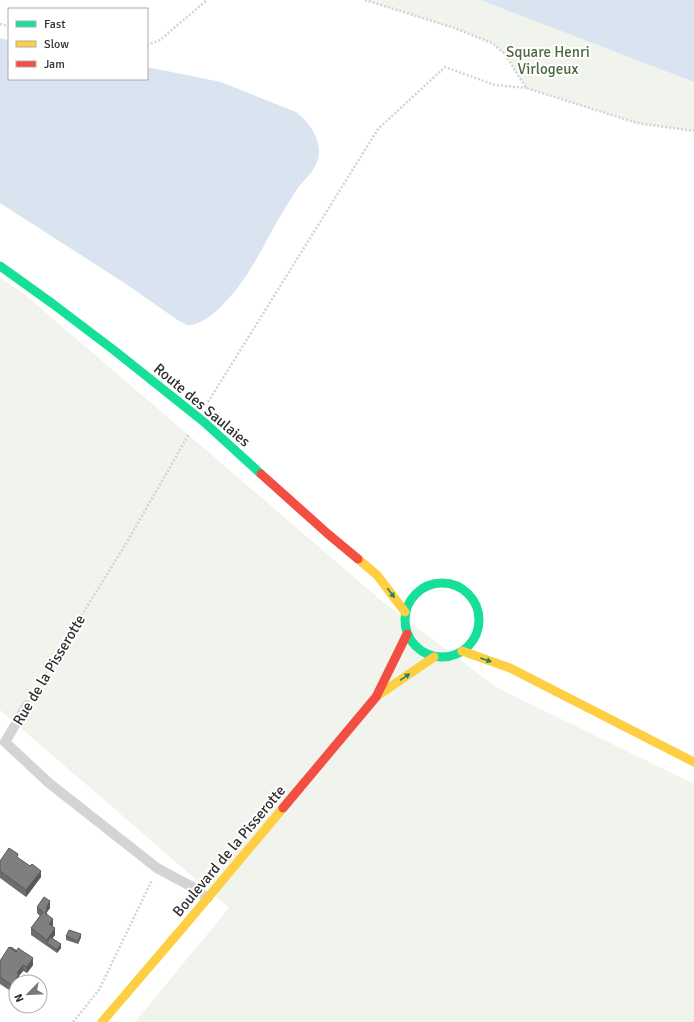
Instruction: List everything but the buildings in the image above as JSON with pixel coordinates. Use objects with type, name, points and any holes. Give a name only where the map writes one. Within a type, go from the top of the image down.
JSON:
[{"type":"street","name":"Route des Saulaies","points":[[0,266],[115,351],[198,418],[328,534],[377,575]]},
{"type":"street","points":[[377,575],[392,579]]},
{"type":"street","points":[[377,575],[405,612]]},
{"type":"street","points":[[433,583],[445,583],[457,586],[468,593],[475,603],[479,615],[481,630],[470,645],[454,656],[434,657],[423,652],[414,644],[407,634],[404,623],[405,612],[408,603],[418,587],[433,583]]},
{"type":"street","points":[[376,697],[407,634]]},
{"type":"street","points":[[462,651],[510,668],[694,762]]},
{"type":"street","points":[[376,697],[434,657]]},
{"type":"street","points":[[502,657],[510,668]]},
{"type":"street","name":"Boulevard de la Pisserotte","points":[[102,1022],[376,697]]},
{"type":"lane","name":"Rue de la Pisserotte","points":[[26,705],[5,742],[49,783],[157,868],[196,889],[208,898]]},
{"type":"path","points":[[148,45],[160,40],[207,0]]},
{"type":"path","points":[[365,0],[454,28],[492,44],[505,54],[526,88],[637,123],[694,130]]},
{"type":"path","name":"Rue de la Pisserotte","points":[[26,705],[127,542],[198,418],[378,129],[445,67],[495,85],[526,88]]},
{"type":"path","points":[[73,1022],[99,990],[157,868]]},
{"type":"green space","name":"Square Henri Virlogeux","points":[[365,0],[480,0],[694,82],[694,131],[637,123],[526,88],[505,54],[492,43],[454,28]]},
{"type":"green space","points":[[0,278],[22,292],[383,602],[496,687],[694,784],[694,1022],[135,1022],[229,908],[0,710]]},
{"type":"shaded area","points":[[480,0],[694,0],[694,82]]},
{"type":"shaded area","points":[[0,38],[8,40],[8,80],[148,80],[148,67],[221,82],[296,112],[313,130],[318,142],[319,154],[316,164],[311,173],[297,189],[247,275],[224,304],[205,320],[195,324],[187,325],[179,321],[126,284],[0,203]]},
{"type":"traffic: fast","points":[[0,266],[115,351],[204,422],[261,474]]},
{"type":"traffic: fast","points":[[442,583],[463,589],[473,599],[479,620],[473,641],[463,651],[442,657],[421,651],[411,641],[405,620],[411,599],[421,589],[442,583]]},
{"type":"traffic: slow","points":[[358,559],[377,575],[405,612]]},
{"type":"traffic: slow","points":[[462,651],[510,668],[694,762]]},
{"type":"traffic: slow","points":[[377,696],[434,657]]},
{"type":"traffic: slow","points":[[102,1022],[283,808]]},
{"type":"traffic: jam","points":[[261,474],[358,559]]},
{"type":"traffic: jam","points":[[283,808],[376,697],[407,634]]}]
